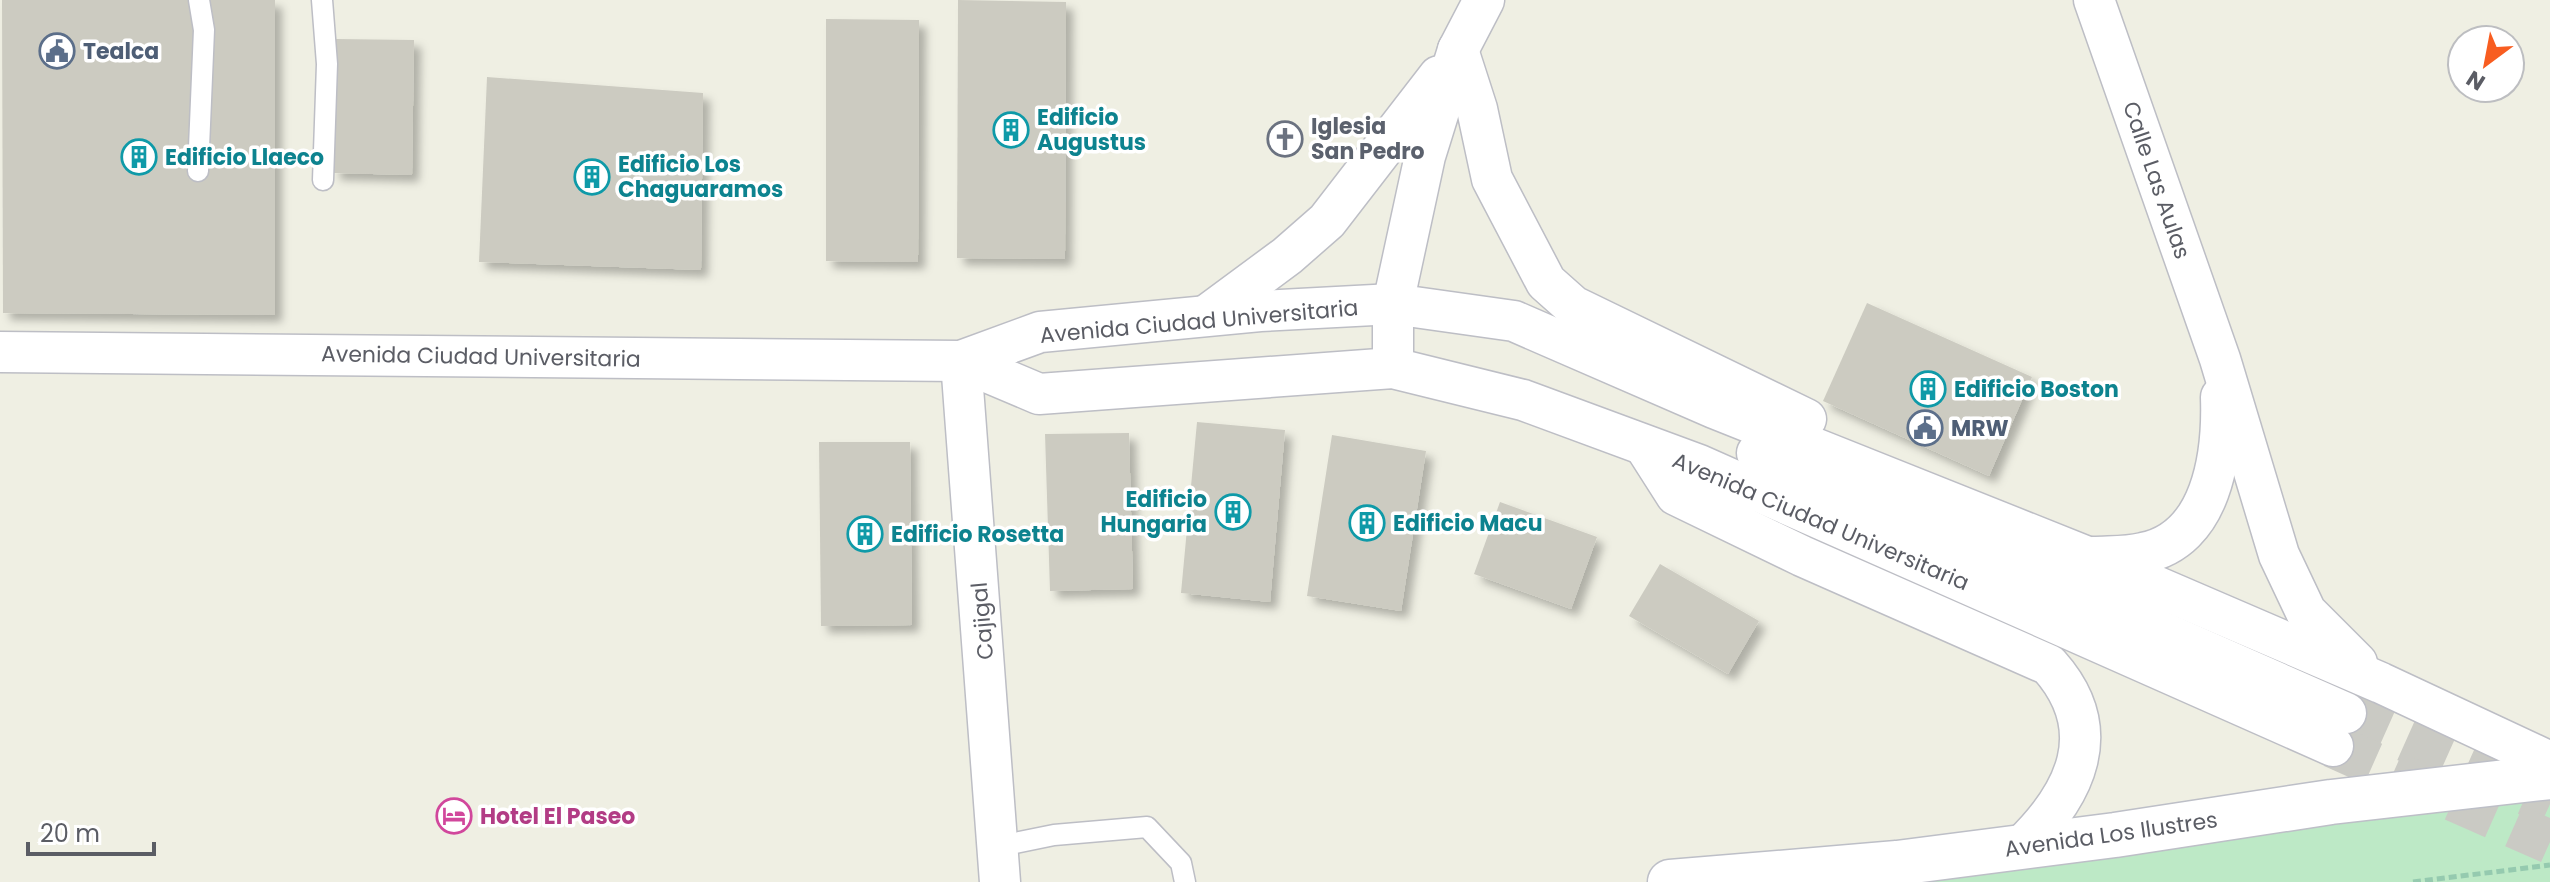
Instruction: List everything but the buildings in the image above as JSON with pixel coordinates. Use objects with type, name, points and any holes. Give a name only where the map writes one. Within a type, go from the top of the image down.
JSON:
[{"type":"main road","name":"Avenida Los Ilustres","points":[[1670,882],[1897,863],[2331,802],[2550,777]]},
{"type":"street","points":[[1205,316],[1287,256],[1327,221],[1458,50],[1484,0]]},
{"type":"street","name":"Calle Las Aulas","points":[[2094,0],[2220,359],[2279,555],[2306,612],[2381,683]]},
{"type":"street","points":[[1393,368],[1393,304],[1425,156],[1458,50]]},
{"type":"street","name":"Avenida Ciudad Universitaria","points":[[1458,50],[1477,109],[1492,179],[1546,282],[1573,306],[2090,558]]},
{"type":"street","name":"Avenida Ciudad Universitaria","points":[[961,361],[1039,394],[1393,368],[1523,400],[1646,448],[1699,465],[2340,729],[1899,517],[1536,349],[1393,304]]},
{"type":"street","name":"Avenida Ciudad Universitaria","points":[[0,352],[961,361],[1040,332],[1205,316],[1393,304],[1514,321],[1714,408],[2090,558],[2381,683],[2550,762]]},
{"type":"street","name":"Calle Las Aulas","points":[[2090,558],[2145,553],[2180,536],[2201,512],[2215,477],[2222,408],[2220,359]]},
{"type":"street","name":"Cajigal","points":[[961,361],[1000,864]]},
{"type":"street","points":[[1646,448],[1676,495],[1802,556],[2049,665],[2069,687],[2077,706],[2079,753],[2067,790],[2047,822],[2021,847]]},
{"type":"lane","points":[[198,171],[204,30],[199,0]]},
{"type":"lane","points":[[322,0],[327,64],[323,180]]},
{"type":"lane","points":[[1000,864],[1054,835],[1147,827],[1181,863],[1185,882]]},
{"type":"path","points":[[2413,882],[2550,865]]},
{"type":"green space","points":[[2550,777],[2550,882],[1678,882]]},
{"type":"tunnel","points":[[2346,713],[2550,804]]},
{"type":"tunnel","points":[[2333,746],[2550,842]]},
{"type":"place","name":"Tealca","points":[[57,51]]},
{"type":"place","name":"Edificio Augustus","points":[[1011,130]]},
{"type":"place","name":"Iglesia San Pedro","points":[[1285,139]]},
{"type":"place","name":"Edificio Llaeco","points":[[139,157]]},
{"type":"place","name":"Edificio Los Chaguaramos","points":[[592,177]]},
{"type":"place","name":"Edificio Boston","points":[[1928,389]]},
{"type":"place","name":"MRW","points":[[1925,428]]},
{"type":"place","name":"Edificio Hungaria","points":[[1233,512]]},
{"type":"place","name":"Edificio Macu","points":[[1367,523]]},
{"type":"place","name":"Edificio Rosetta","points":[[865,534]]},
{"type":"place","name":"Hotel El Paseo","points":[[454,816]]}]
